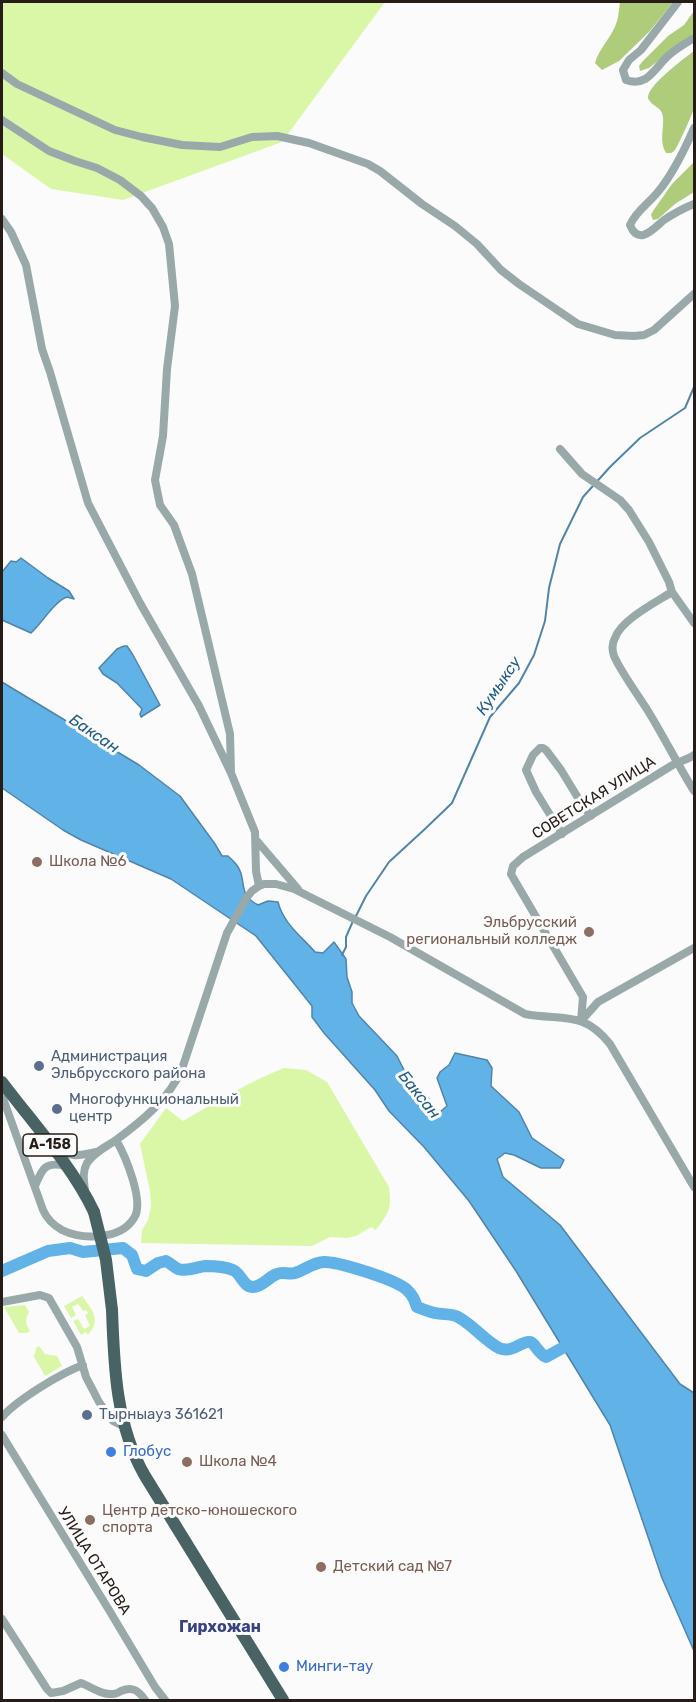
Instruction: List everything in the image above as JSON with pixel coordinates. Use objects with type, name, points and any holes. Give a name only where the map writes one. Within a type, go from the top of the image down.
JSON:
[{"type":"main road","name":"А-158","points":[[2,1082],[66,1166],[94,1212],[106,1260],[117,1383],[125,1427],[134,1455],[283,1701]]},
{"type":"street","points":[[678,2],[641,50],[629,60],[623,70],[626,80],[634,83],[644,80],[669,55],[694,38]]},
{"type":"street","points":[[2,73],[17,84],[115,130],[182,145],[220,147],[252,137],[277,136],[309,143],[368,165],[380,171],[455,226],[477,244],[501,270],[578,324],[615,335],[644,335],[654,330],[694,294]]},
{"type":"street","points":[[2,120],[49,151],[98,168],[120,180],[152,208],[163,227],[169,244],[176,306],[167,369],[163,436],[155,480],[160,506],[174,525],[192,574],[230,734],[231,773]]},
{"type":"street","points":[[694,128],[681,157],[658,193],[634,217],[630,225],[639,235],[646,235],[664,220],[694,204]]},
{"type":"street","points":[[2,219],[11,232],[26,265],[42,349],[88,503],[140,603],[200,706],[251,818],[256,839],[256,888],[232,923],[222,947],[180,1074],[158,1104],[90,1160],[85,1169],[85,1195]]},
{"type":"street","points":[[560,449],[582,474],[620,500],[629,510],[649,542],[672,592],[694,623]]},
{"type":"street","points":[[672,592],[641,612],[618,631],[613,649],[619,665],[694,791]]},
{"type":"street","points":[[562,834],[536,792],[526,770],[533,755],[540,748],[543,747],[546,750],[591,816]]},
{"type":"street","name":"СОВЕТСКАЯ УЛИЦА","points":[[581,1021],[583,997],[515,881],[512,869],[516,862],[678,762],[685,761],[694,755]]},
{"type":"street","points":[[256,839],[302,893]]},
{"type":"street","points":[[256,888],[276,884],[302,893],[406,945],[525,1014],[574,1018],[597,1030],[610,1044],[693,1183]]},
{"type":"street","points":[[581,1021],[598,1002],[694,948]]},
{"type":"street","points":[[2,1090],[28,1173],[45,1215],[62,1230],[78,1235],[100,1235],[124,1228],[134,1218],[137,1200],[125,1159],[116,1140]]},
{"type":"street","points":[[48,1142],[71,1155],[97,1152]]},
{"type":"street","points":[[35,1186],[40,1172],[47,1166],[56,1164],[66,1166]]},
{"type":"street","points":[[2,1302],[40,1295],[49,1298],[77,1347],[89,1384],[113,1421],[125,1427]]},
{"type":"street","points":[[2,1417],[30,1395],[70,1370],[83,1365]]},
{"type":"street","name":"УЛИЦА ОТАРОВА","points":[[2,1435],[165,1701]]},
{"type":"street","points":[[2,1619],[51,1693],[81,1683],[97,1691],[114,1695],[134,1689],[145,1701]]},
{"type":"green space","points":[[2,2],[385,2],[282,142],[123,200],[51,189],[2,154]]},
{"type":"green space","points":[[620,2],[673,2],[649,32],[619,61],[602,70],[595,63],[615,26]]},
{"type":"green space","points":[[694,11],[694,33],[649,68],[640,71],[639,66],[642,62],[668,36],[684,25]]},
{"type":"green space","points":[[694,51],[694,108],[675,150],[666,153],[662,140],[662,114],[649,100],[649,95],[666,74]]},
{"type":"green space","points":[[694,162],[694,192],[675,204],[658,219],[653,220],[651,215],[653,211],[672,184]]},
{"type":"green space","points":[[284,1068],[306,1070],[327,1082],[389,1187],[388,1210],[376,1230],[371,1227],[356,1236],[330,1237],[312,1246],[141,1243],[142,1230],[148,1220],[151,1206],[140,1144],[166,1108],[183,1121],[245,1086]]},
{"type":"green space","points":[[82,1296],[92,1310],[95,1319],[88,1335],[86,1332],[81,1335],[73,1321],[78,1319],[84,1329],[90,1326],[85,1315],[88,1313],[86,1310],[83,1311],[78,1304],[72,1307],[76,1315],[71,1318],[64,1306]]},
{"type":"green space","points":[[25,1305],[29,1312],[26,1321],[30,1331],[19,1333],[4,1307]]},
{"type":"green space","points":[[39,1346],[45,1354],[57,1356],[62,1366],[45,1376],[33,1355]]},
{"type":"water","points":[[21,558],[69,591],[74,599],[67,597],[62,599],[31,633],[2,620],[2,572],[11,561],[16,562]]},
{"type":"water","points":[[127,646],[133,655],[160,705],[141,717],[142,709],[99,668],[117,649]]},
{"type":"water","name":"Баксан","points":[[2,682],[139,765],[180,796],[222,856],[228,856],[237,866],[241,872],[245,892],[251,901],[258,905],[268,901],[278,902],[288,923],[315,952],[323,953],[334,942],[346,959],[352,1003],[359,1016],[397,1056],[404,1070],[429,1099],[433,1109],[440,1112],[447,1106],[437,1078],[440,1072],[449,1065],[455,1053],[487,1060],[492,1068],[491,1086],[519,1112],[532,1138],[564,1160],[560,1168],[541,1168],[505,1153],[497,1159],[503,1177],[560,1225],[680,1384],[694,1393],[694,1651],[662,1578],[610,1425],[516,1271],[469,1201],[324,1033],[312,1017],[312,1006],[256,936],[171,879],[81,840],[2,788]]},
{"type":"waterway","name":"Кумыксу","points":[[356,916],[366,896],[389,862],[452,803],[490,717],[519,683],[534,655],[545,621],[549,588],[560,544],[583,497],[640,438],[685,408],[694,387]]},
{"type":"waterway","name":"Кумыксу","points":[[342,955],[353,921]]},
{"type":"waterway","points":[[2,1271],[48,1251],[70,1248],[83,1252],[123,1248],[132,1255],[137,1269],[146,1271],[166,1261],[182,1270],[205,1266],[223,1267],[236,1272],[247,1285],[253,1287],[279,1273],[295,1273],[314,1264],[326,1262],[394,1282],[410,1293],[417,1307],[433,1313],[458,1317],[499,1348],[509,1349],[530,1342],[546,1357],[577,1340]]},
{"type":"place","name":"Школа №6","points":[[37,862]]},
{"type":"place","name":"Эльбрусский региональный колледж","points":[[589,932]]},
{"type":"place","name":"Администрация Эльбрусского района","points":[[39,1066]]},
{"type":"place","name":"Многофункциональный центр","points":[[57,1109]]},
{"type":"place","name":"Тырныауз 361621","points":[[87,1415]]},
{"type":"place","name":"Глобус","points":[[111,1452]]},
{"type":"place","name":"Школа №4","points":[[187,1462]]},
{"type":"place","name":"Центр детско-юношеского спорта","points":[[90,1520]]},
{"type":"place","name":"Детский сад №7","points":[[321,1567]]},
{"type":"place","name":"Минги-тау","points":[[284,1667]]},
{"type":"district","name":"Гирхожан","points":[[220,1627]]}]
